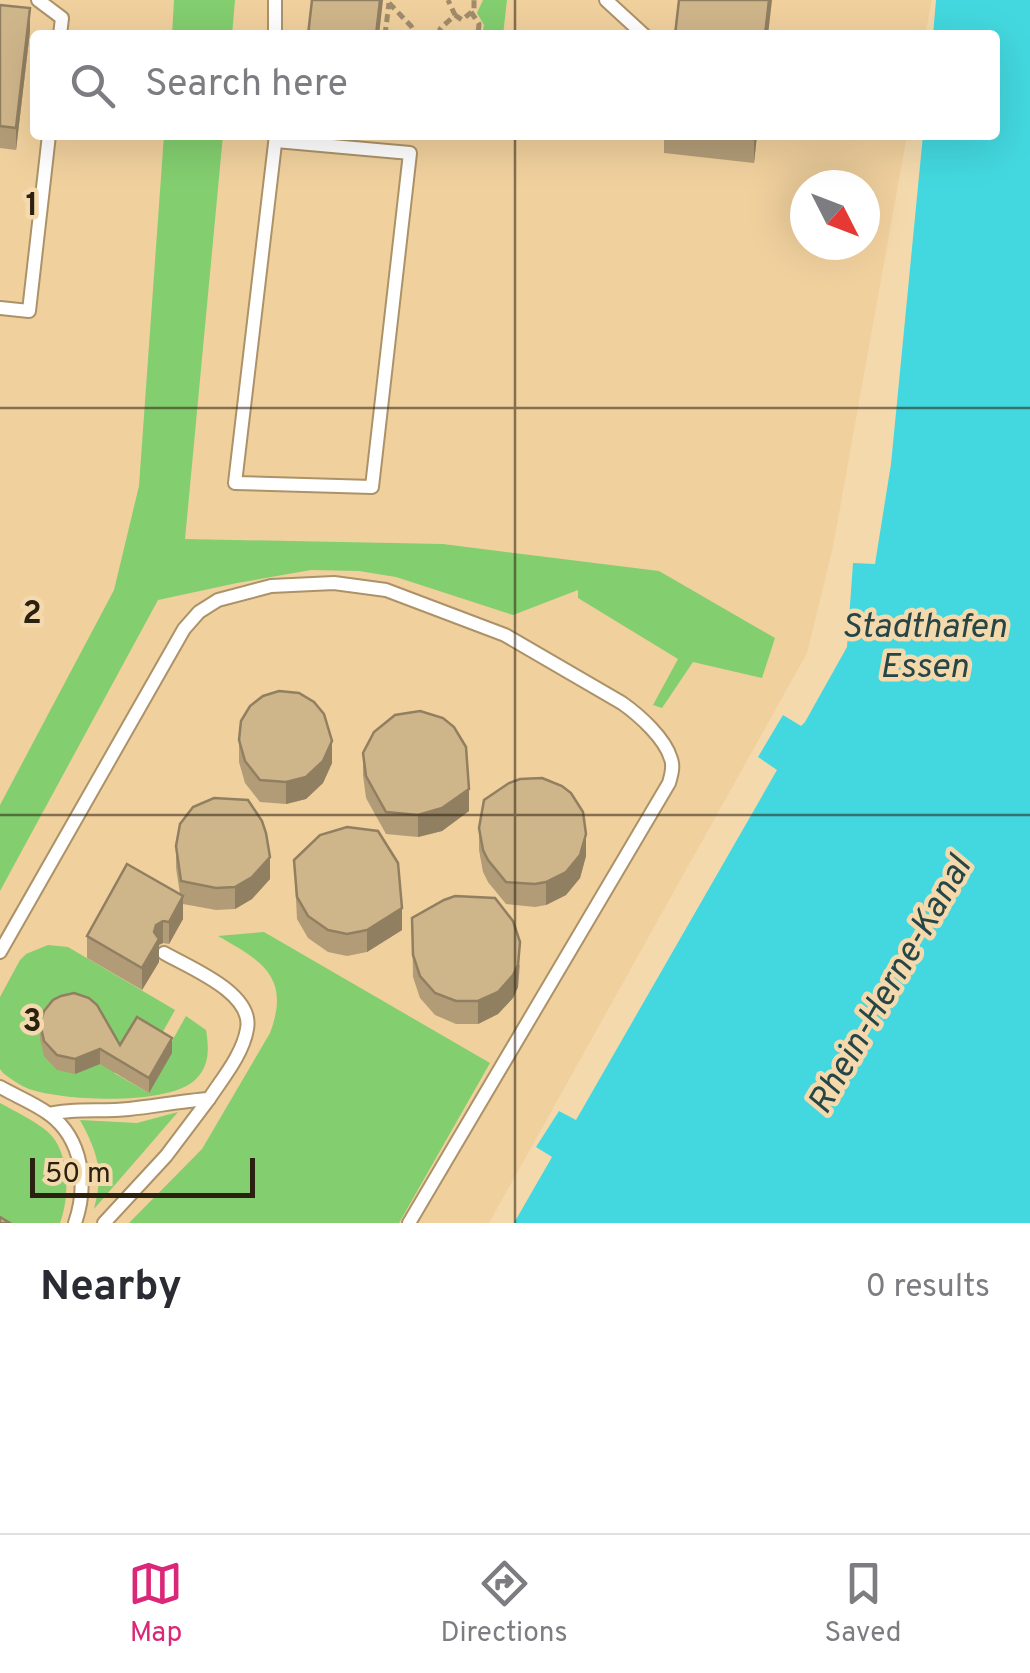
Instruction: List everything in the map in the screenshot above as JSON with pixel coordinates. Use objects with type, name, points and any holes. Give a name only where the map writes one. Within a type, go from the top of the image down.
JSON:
[{"type":"lane","points":[[38,0],[62,18],[61,30]]},
{"type":"lane","points":[[275,0],[275,30]]},
{"type":"lane","points":[[606,0],[639,30]]},
{"type":"lane","points":[[0,308],[29,311],[48,140]]},
{"type":"lane","points":[[276,140],[235,484],[372,488],[410,153],[294,140]]},
{"type":"lane","points":[[0,952],[184,629],[199,612],[218,600],[299,584],[334,583],[386,590],[505,635],[639,715],[671,758],[669,784],[410,1223]]},
{"type":"lane","points":[[104,1223],[166,1156],[209,1100],[248,1029],[246,1010],[233,994],[164,953]]},
{"type":"lane","points":[[0,1086],[49,1114],[70,1134],[82,1190],[76,1223]]},
{"type":"lane","points":[[49,1114],[209,1100]]},
{"type":"path","points":[[448,0],[462,20],[474,10],[474,0]]},
{"type":"path","points":[[386,30],[389,2]]},
{"type":"path","points":[[389,2],[413,30]]},
{"type":"path","points":[[471,12],[478,30]]},
{"type":"path","points":[[440,30],[456,15]]},
{"type":"shaded area","points":[[0,0],[932,0],[926,30],[30,30],[30,140],[906,140],[833,547],[807,653],[489,1223],[0,1223]]},
{"type":"green space","points":[[174,0],[235,0],[232,30],[172,30]]},
{"type":"green space","points":[[483,0],[507,0],[504,30],[483,30],[477,13]]},
{"type":"green space","points":[[164,140],[223,140],[185,539],[443,544],[659,571],[775,638],[762,678],[693,662],[662,708],[653,705],[678,659],[578,598],[578,590],[513,615],[396,577],[311,570],[158,600],[0,891],[0,805],[114,590],[139,486]]},
{"type":"green space","points":[[264,932],[490,1063],[399,1223],[129,1223],[202,1149],[270,1033],[276,1014],[274,984],[259,963],[218,936]]},
{"type":"green space","points":[[48,945],[68,947],[175,1010],[156,1044],[114,1073],[149,1093],[186,1016],[206,1030],[207,1056],[200,1075],[181,1088],[162,1094],[115,1099],[45,1093],[25,1087],[3,1073],[0,997],[20,960]]},
{"type":"green space","points":[[0,1103],[43,1128],[61,1151],[66,1188],[60,1223],[0,1223]]},
{"type":"green space","points":[[178,1112],[94,1209],[98,1163],[80,1120],[137,1123]]},
{"type":"water","points":[[936,0],[1030,0],[1030,1223],[514,1223],[552,1157],[536,1147],[559,1111],[576,1120],[777,770],[758,757],[783,715],[801,726],[805,722],[847,647],[853,563],[875,564],[891,464],[923,140],[1000,140],[1000,30],[933,30]]},
{"type":"building","points":[[312,0],[380,0],[377,30],[309,30]]},
{"type":"building","points":[[679,0],[769,0],[766,30],[676,30]]},
{"type":"building","points":[[0,5],[30,8],[16,128],[0,126]]},
{"type":"building","points":[[279,691],[299,693],[314,702],[324,714],[332,741],[323,761],[306,777],[286,782],[260,780],[245,761],[239,740],[241,721],[250,706]]},
{"type":"building","points":[[420,711],[443,718],[454,727],[466,747],[469,789],[442,808],[418,815],[386,812],[366,776],[363,753],[374,732],[395,715]]},
{"type":"building","points":[[542,778],[571,793],[583,812],[586,834],[580,855],[566,872],[546,882],[506,882],[483,850],[479,828],[484,800],[509,783]]},
{"type":"building","points":[[214,798],[248,800],[266,833],[270,857],[252,877],[235,887],[216,888],[181,881],[176,846],[180,824],[193,807]]},
{"type":"building","points":[[347,827],[378,831],[398,863],[402,908],[367,930],[347,934],[328,930],[308,916],[297,897],[294,860],[320,835]]},
{"type":"building","points":[[127,864],[183,896],[169,922],[156,925],[154,932],[159,939],[142,968],[87,936]]},
{"type":"building","points":[[455,896],[495,898],[513,921],[520,942],[513,975],[498,992],[478,1001],[456,1001],[435,993],[420,976],[413,955],[412,918]]},
{"type":"building","points":[[74,993],[97,1005],[120,1045],[137,1017],[172,1038],[149,1078],[100,1049],[75,1059],[57,1055],[44,1041],[40,1023],[44,1011],[53,1000]]},
{"type":"water label","name":"Stadthafen Essen","points":[[924,648]]},
{"type":"water label","name":"Rhein-Herne-Kanal","points":[[891,986]]}]
